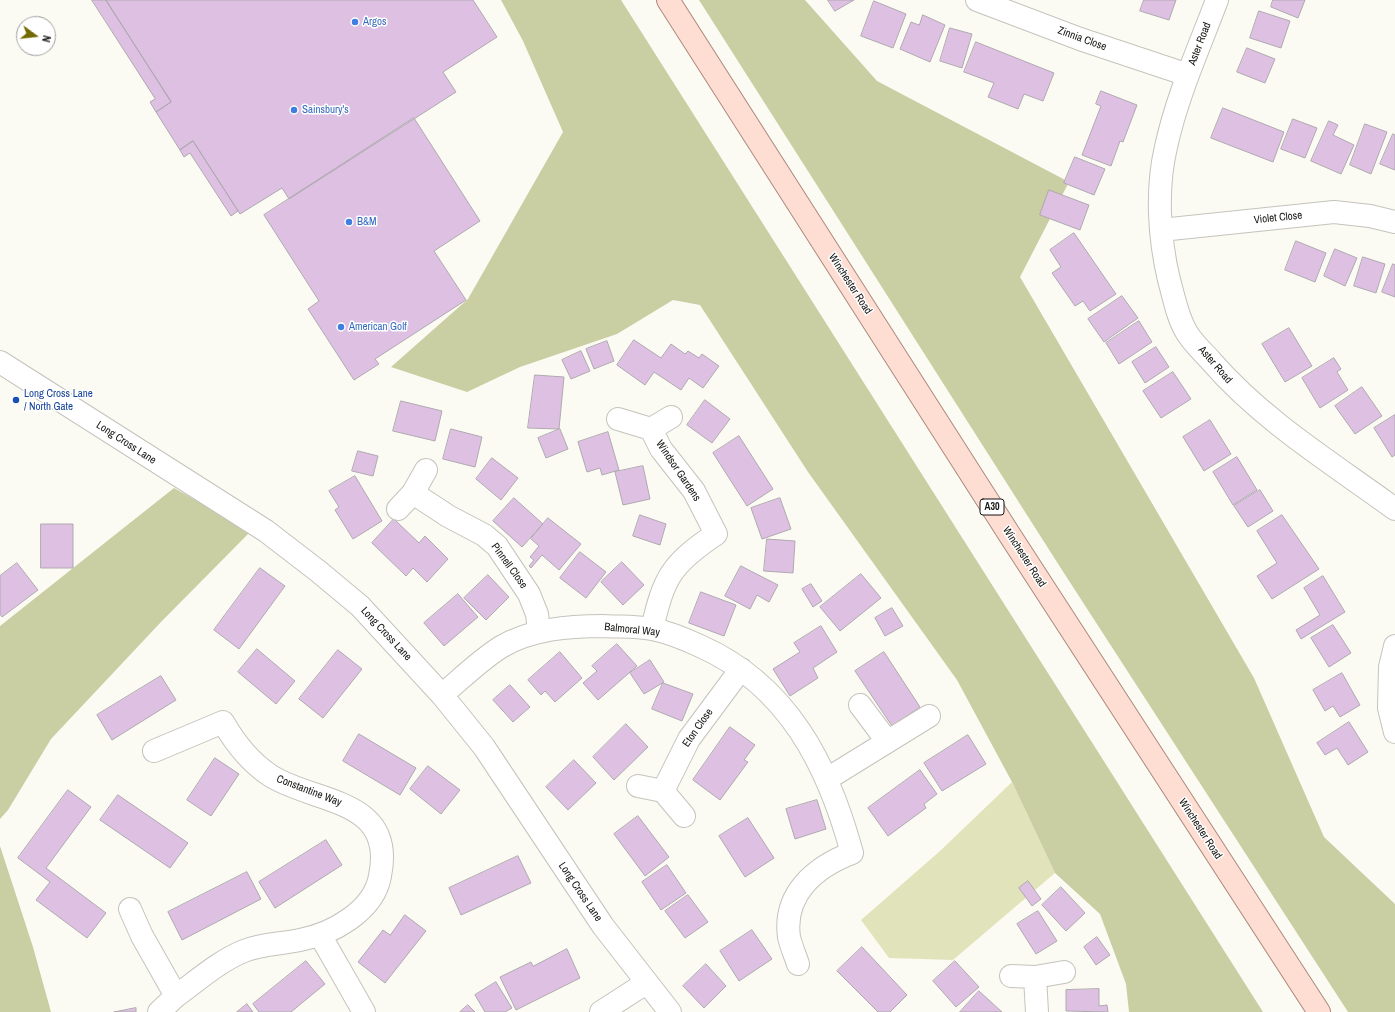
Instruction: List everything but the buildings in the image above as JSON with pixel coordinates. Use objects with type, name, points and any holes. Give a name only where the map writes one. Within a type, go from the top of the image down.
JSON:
[{"type":"main road","name":"Winchester Road","points":[[668,0],[1011,537],[1319,1012]]},
{"type":"street","name":"Zinnia Close","points":[[977,0],[1080,40],[1188,75]]},
{"type":"street","name":"Aster Road","points":[[1218,0],[1188,75],[1176,112],[1166,148],[1161,182],[1161,230],[1167,270],[1175,305],[1187,333],[1231,384],[1285,430],[1395,509]]},
{"type":"street","name":"Violet Close","points":[[1161,230],[1334,212],[1370,216],[1395,222]]},
{"type":"street","name":"Long Cross Lane","points":[[0,362],[266,531],[318,570],[360,606],[442,695],[484,747],[582,895],[646,983],[670,1012]]},
{"type":"street","name":"Windsor Gardens","points":[[618,419],[651,428],[671,417]]},
{"type":"street","name":"Windsor Gardens","points":[[651,428],[661,449],[694,491],[716,534],[689,554],[672,572],[660,595],[652,629]]},
{"type":"street","points":[[398,509],[413,493],[426,470]]},
{"type":"street","name":"Pinnell Close","points":[[413,493],[448,516],[484,535],[497,546],[529,594],[537,614],[539,632]]},
{"type":"street","name":"Balmoral Way","points":[[442,695],[502,647],[539,632],[592,626],[652,629],[672,635],[715,653],[741,669],[783,709],[811,747],[838,804],[852,853],[836,859],[818,870],[804,882],[795,896],[790,911],[789,932],[798,964]]},
{"type":"street","points":[[1395,646],[1390,667],[1389,708],[1395,732]]},
{"type":"street","name":"Eton Close","points":[[663,791],[689,739],[741,669]]},
{"type":"street","points":[[860,705],[887,741]]},
{"type":"street","points":[[827,779],[929,716]]},
{"type":"street","name":"Constantine Way","points":[[154,751],[223,722],[231,737],[248,756],[272,776],[303,790],[339,802],[365,817],[372,825],[381,845],[382,857],[380,880],[368,901],[349,918],[320,935],[245,950],[220,964],[176,996],[159,1012]]},
{"type":"street","points":[[638,786],[663,791],[684,816]]},
{"type":"street","points":[[130,909],[142,936],[176,996]]},
{"type":"street","points":[[320,935],[364,1012]]},
{"type":"street","points":[[1011,976],[1035,977],[1064,972]]},
{"type":"street","points":[[1035,977],[1037,1012]]},
{"type":"street","points":[[601,1012],[646,983]]},
{"type":"green space","points":[[501,0],[621,0],[1263,1012],[1129,1012],[1126,984],[1100,914],[1055,873],[1012,782],[957,680],[808,472],[700,305],[673,300],[617,334],[520,367],[467,392],[391,367],[468,299],[563,132],[523,41]]},
{"type":"green space","points":[[699,0],[805,0],[877,81],[1069,182],[1020,277],[1254,678],[1324,837],[1395,904],[1395,1012],[1348,1012],[1062,570]]},
{"type":"green space","points":[[174,488],[251,531],[161,622],[51,739],[8,810],[0,819],[0,626]]},
{"type":"green space","points":[[1012,782],[1055,873],[953,960],[889,958],[861,920],[940,851]]},
{"type":"green space","points":[[0,846],[33,947],[51,1012],[0,1012]]},
{"type":"place","name":"Argos","points":[[355,22]]},
{"type":"place","name":"Sainsbury's","points":[[294,110]]},
{"type":"place","name":"B&M","points":[[349,222]]},
{"type":"place","name":"American Golf","points":[[341,327]]},
{"type":"place","name":"Long Cross Lane / North Gate","points":[[16,400]]}]
